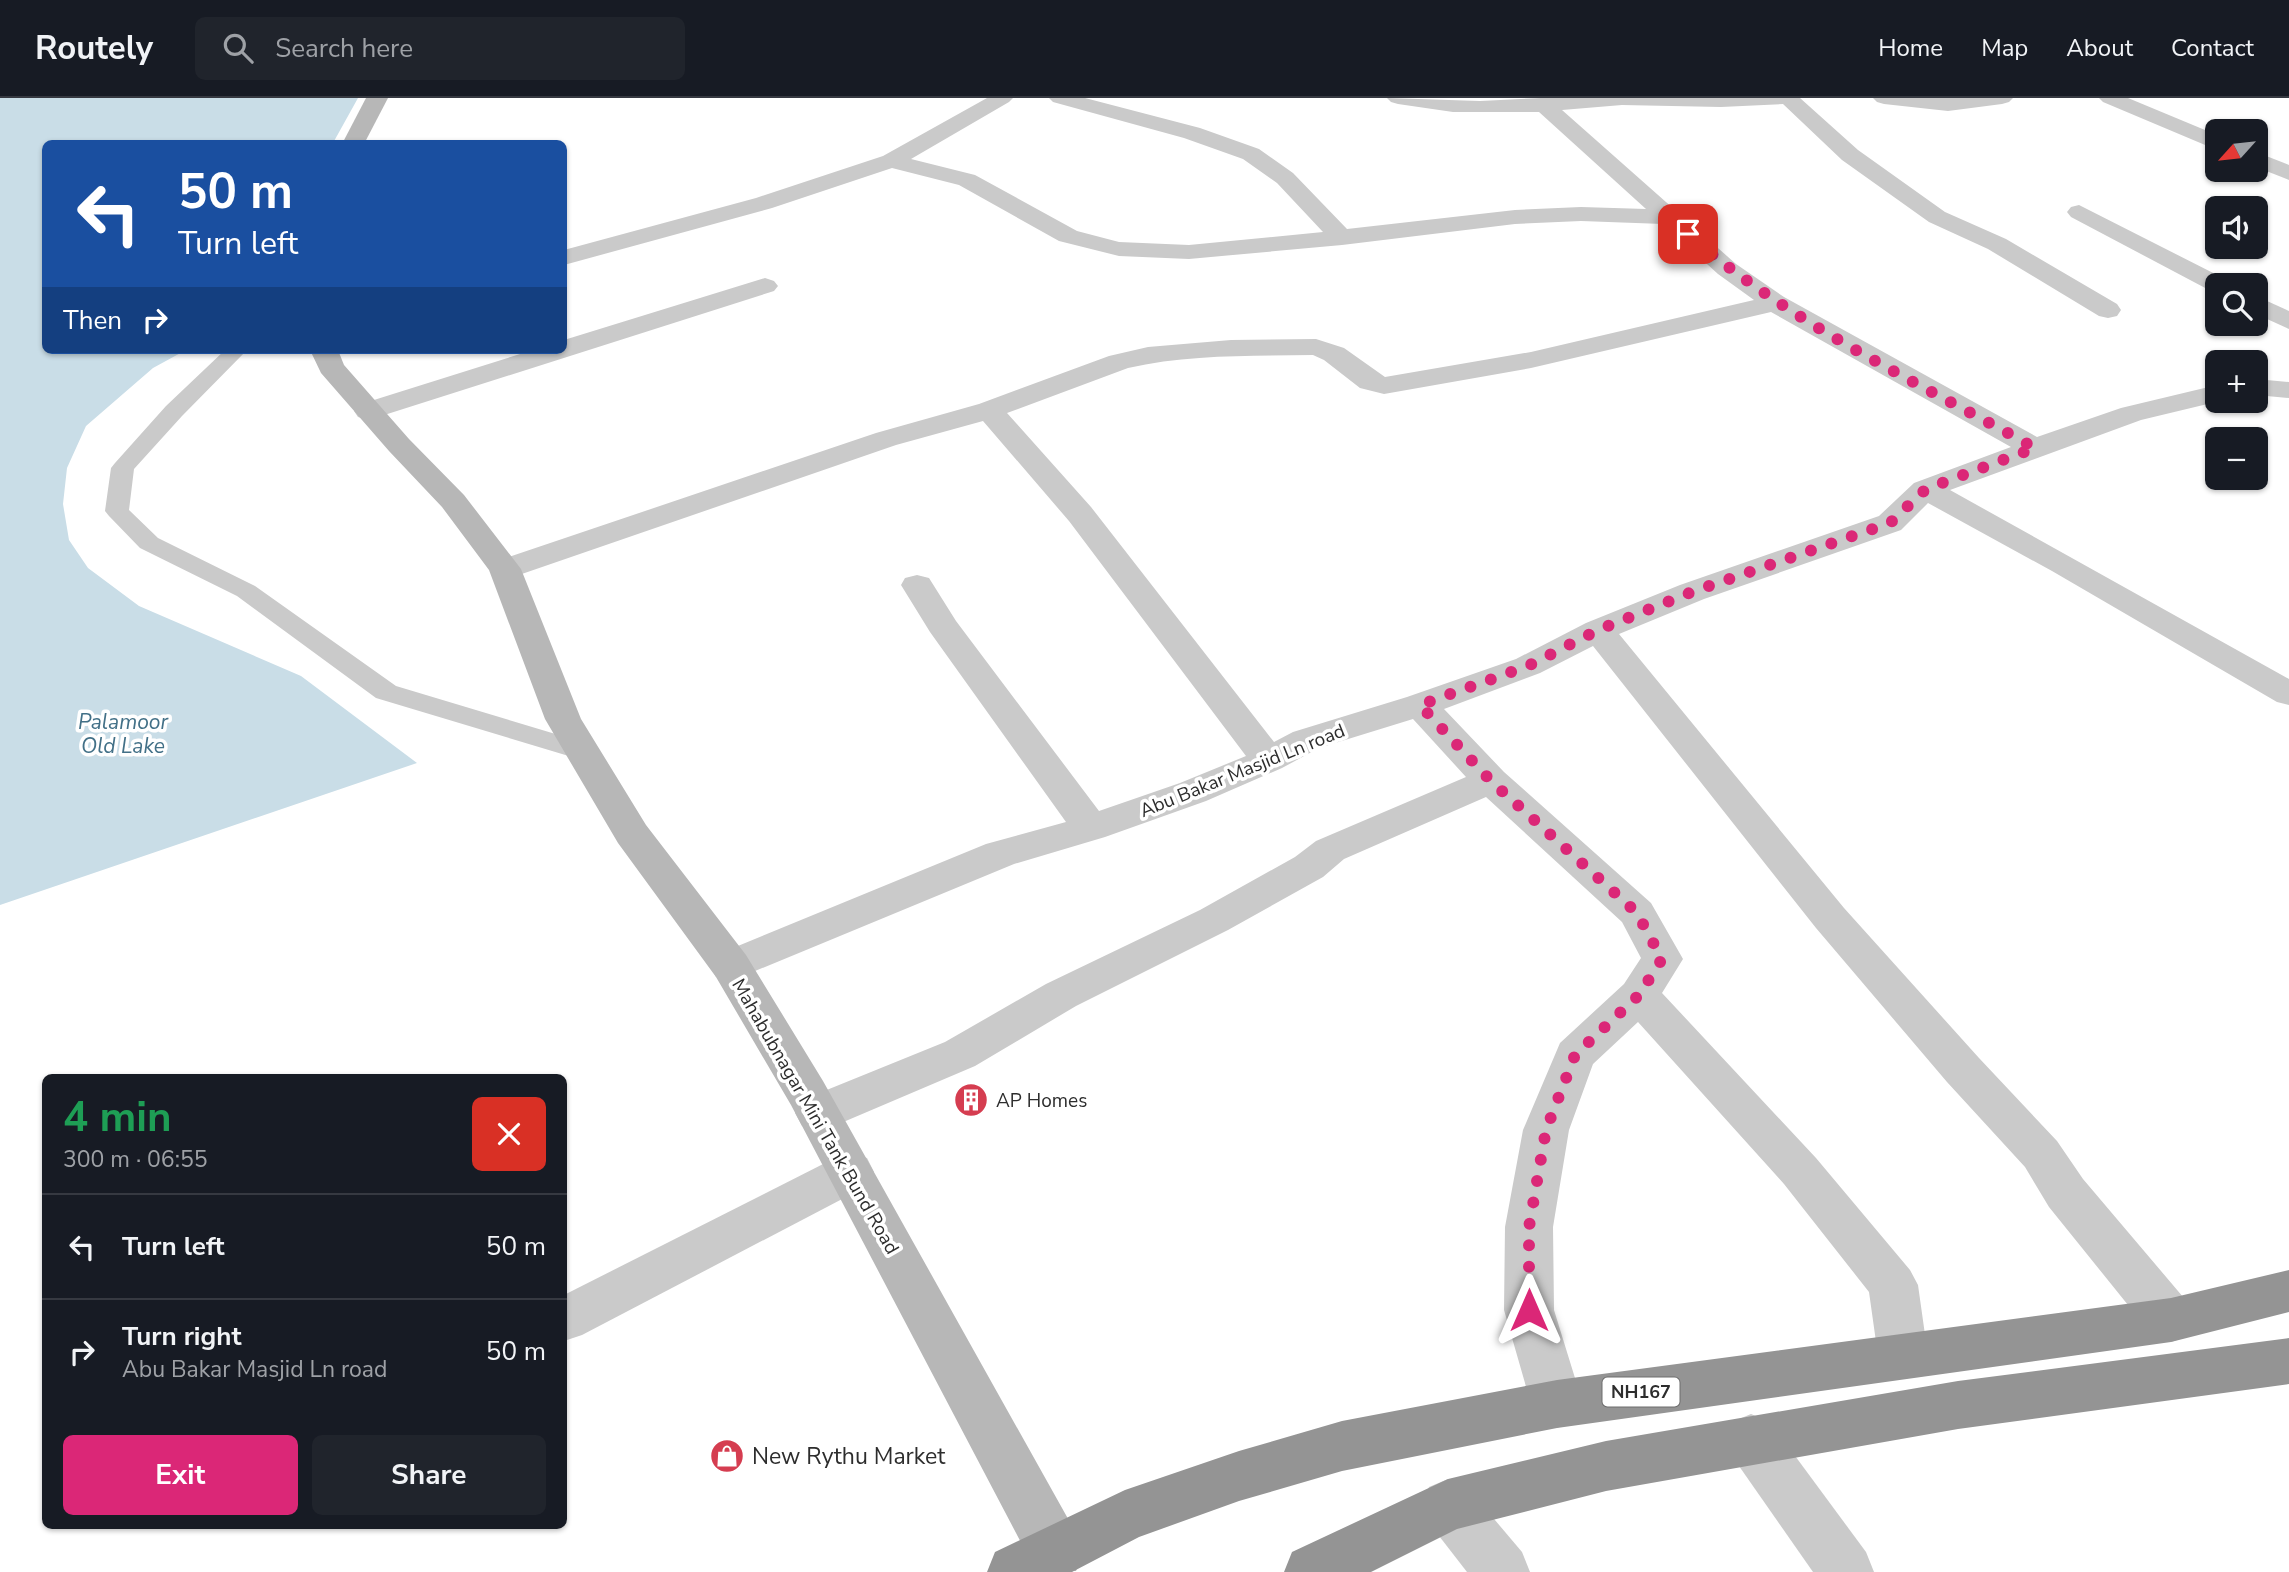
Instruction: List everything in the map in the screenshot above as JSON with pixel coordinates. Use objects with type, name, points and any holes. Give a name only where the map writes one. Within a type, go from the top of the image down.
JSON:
[{"type":"highway","name":"NH167","points":[[1046,1565],[1125,1516],[1239,1476],[1342,1446],[1558,1404],[2171,1320],[2289,1291]]},
{"type":"highway","points":[[1312,1572],[1448,1505],[1525,1483],[1751,1439],[1971,1404],[2289,1361]]},
{"type":"street","points":[[355,140],[377,98]]},
{"type":"street","points":[[567,257],[764,203],[891,161],[1002,98]]},
{"type":"street","points":[[1060,98],[1192,133],[1251,154],[1285,178],[1342,238]]},
{"type":"street","points":[[1401,98],[1456,106],[1512,107],[1618,99],[1786,98],[1850,155],[1937,217],[1997,244],[2108,310]]},
{"type":"street","points":[[1884,98],[1948,105],[2002,98]]},
{"type":"street","points":[[2110,98],[2205,138]]},
{"type":"street","points":[[1543,104],[1727,269],[1776,303],[2035,448]]},
{"type":"street","points":[[891,161],[967,180],[1068,236],[1119,249],[1189,252],[1342,238],[1515,217],[1581,215],[1668,218]]},
{"type":"street","points":[[2268,164],[2289,173]]},
{"type":"street","points":[[2079,212],[2205,278]]},
{"type":"street","points":[[567,348],[765,286]]},
{"type":"street","points":[[505,569],[886,439],[989,410],[1099,368],[1148,355],[1231,348],[1316,347],[1334,354],[1370,382],[1384,386],[1531,360],[1776,303]]},
{"type":"street","points":[[2268,310],[2289,321]]},
{"type":"street","name":"Mahabubnagar Mini Tank Bund Road","points":[[326,354],[331,367],[368,411],[453,501],[505,569],[563,719],[632,834],[731,966],[818,1112],[851,1172],[1046,1565]]},
{"type":"street","points":[[368,411],[549,354]]},
{"type":"street","points":[[2268,388],[2289,390]]},
{"type":"street","name":"Abu Bakar Masjid Ln road","points":[[731,966],[1000,854],[1091,828],[1193,792],[1269,760],[1306,740],[1420,705],[1528,666],[1598,630],[1692,592],[1890,523],[1926,489],[2131,414],[2205,396]]},
{"type":"street","points":[[989,410],[1080,514],[1269,760]]},
{"type":"street","points":[[1926,489],[2289,694]]},
{"type":"street","points":[[917,585],[950,636],[1091,828]]},
{"type":"street","points":[[1598,630],[1830,918],[1963,1070],[2041,1154],[2066,1193],[2171,1320]]},
{"type":"street","points":[[1420,705],[1491,781],[1637,913],[1662,959],[1639,995],[1575,1055],[1546,1130],[1529,1227],[1529,1310],[1558,1404]]},
{"type":"street","points":[[818,1112],[960,1054],[1061,995],[1214,920],[1309,867],[1330,850],[1491,781]]},
{"type":"street","points":[[1639,995],[1800,1171],[1893,1285],[1903,1356]]},
{"type":"street","points":[[567,1317],[851,1172]]},
{"type":"street","points":[[1751,1439],[1846,1572]]},
{"type":"street","points":[[1448,1505],[1502,1572]]},
{"type":"lane","points":[[233,354],[174,411],[123,468],[117,511],[149,543],[246,591],[386,692],[582,751]]},
{"type":"water","name":"Palamoor Old Lake","points":[[0,98],[358,98],[335,140],[42,140],[42,354],[179,354],[153,368],[86,426],[67,468],[63,504],[69,540],[88,568],[139,606],[301,676],[417,763],[0,905]]},
{"type":"place","name":"AP Homes","points":[[971,1100]]},
{"type":"place","name":"New Rythu Market","points":[[727,1456]]},
{"type":"route","points":[[1529,1310],[1529,1227],[1546,1130],[1575,1055],[1639,995],[1662,959],[1637,913],[1491,781],[1420,705],[1528,666],[1598,630],[1692,592],[1739,578],[1890,523],[1926,489],[2035,448],[1776,303],[1727,269],[1688,234]]}]
